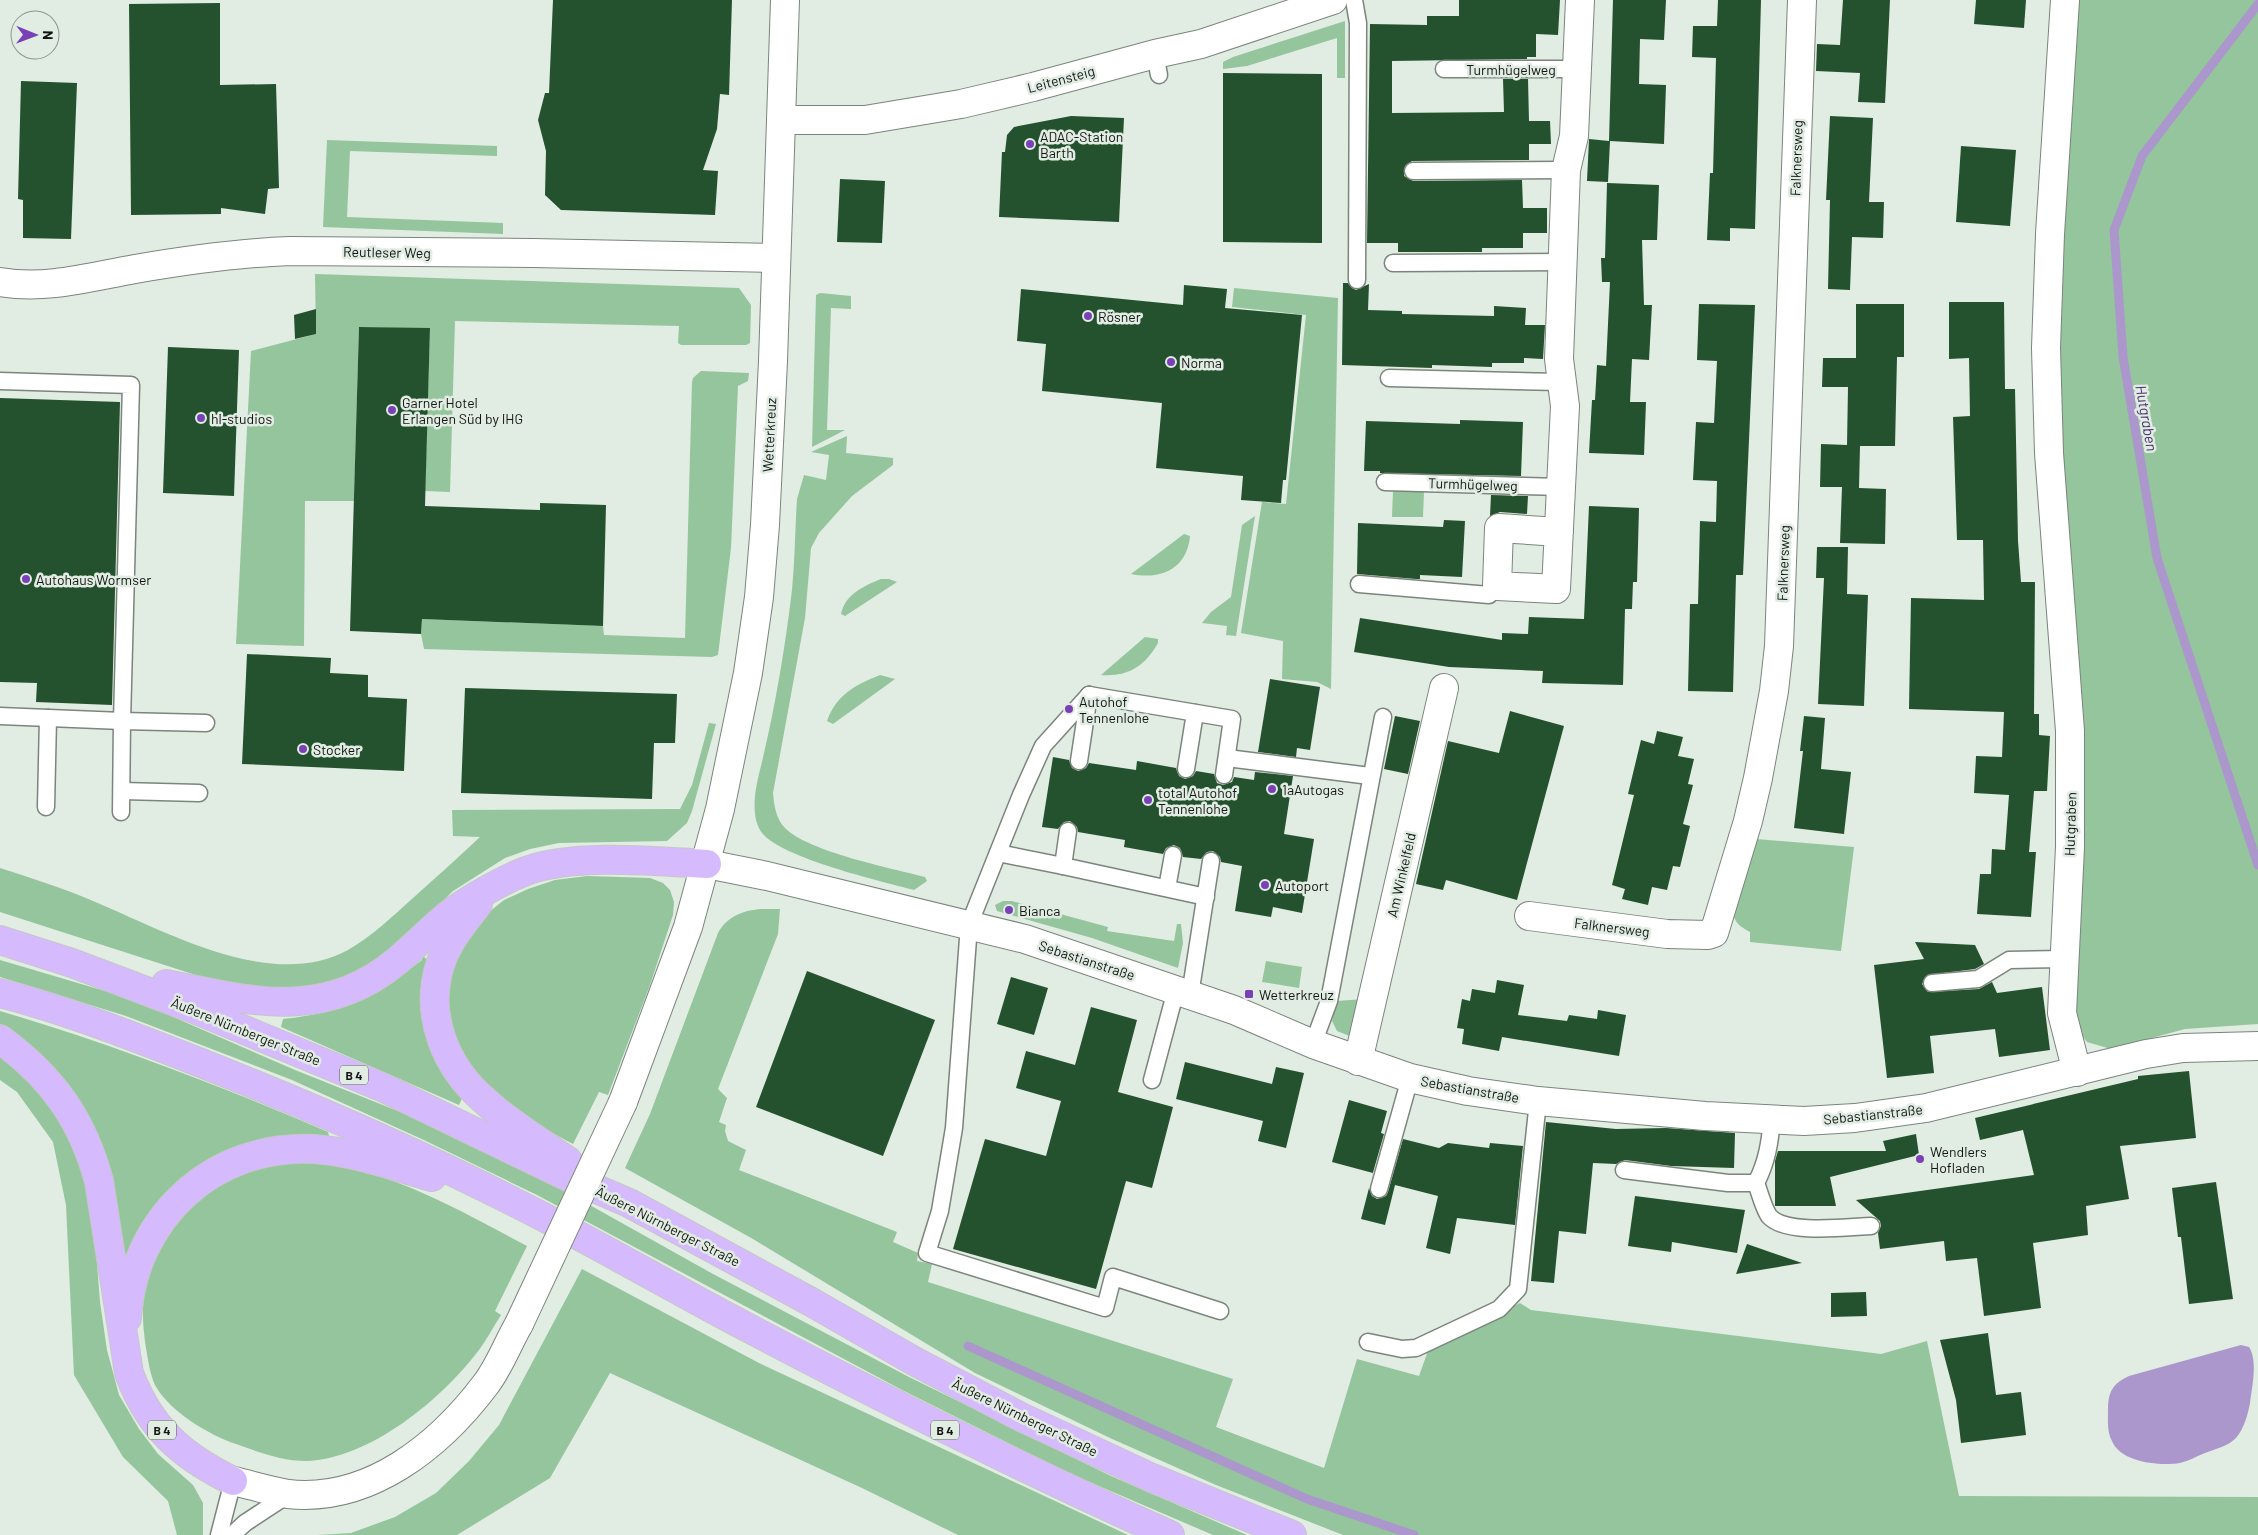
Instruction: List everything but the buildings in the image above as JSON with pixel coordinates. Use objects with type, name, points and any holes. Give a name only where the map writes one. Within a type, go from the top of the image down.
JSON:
[{"type":"highway","points":[[72,963],[232,997],[280,1003],[302,1002],[328,997],[372,978],[396,962],[448,915],[491,889],[527,871],[553,863],[646,861],[707,864]]},
{"type":"highway","points":[[491,889],[460,928],[440,964],[435,994],[435,1008],[438,1026],[448,1055],[456,1071],[484,1100],[629,1203]]},
{"type":"highway","name":"Äußere Nürnberger Straße","points":[[0,940],[72,963],[289,1047],[384,1088],[564,1175],[629,1203],[813,1303],[914,1361],[1020,1416],[1152,1478],[1292,1535]]},
{"type":"highway","name":"B 4","points":[[0,993],[148,1042],[283,1095],[426,1159],[518,1204],[724,1315],[988,1452],[1083,1497],[1170,1535]]},
{"type":"highway","points":[[0,1039],[41,1073],[63,1099],[91,1151],[100,1181],[126,1352]]},
{"type":"highway","name":"B 4","points":[[233,1481],[205,1467],[185,1454],[152,1419],[137,1395],[129,1373],[126,1352],[132,1285],[140,1258],[152,1234],[173,1205],[193,1186],[219,1170],[252,1156],[313,1149],[346,1153],[518,1204]]},
{"type":"street","name":"Wetterkreuz","points":[[233,1481],[288,1494],[330,1493],[376,1479],[413,1459],[452,1423],[487,1383],[518,1324],[623,1102],[688,927],[707,864],[748,672],[759,597],[766,516],[784,0]]},
{"type":"street","name":"Leitensteig","points":[[781,120],[865,120],[961,104],[1033,87],[1157,64],[1201,44],[1334,0]]},
{"type":"street","points":[[1559,532],[1500,528],[1497,586],[1556,589],[1559,532],[1561,487],[1564,406],[1559,359],[1566,170],[1574,136],[1580,0]]},
{"type":"street","name":"Falknersweg","points":[[1529,916],[1667,934],[1708,935],[1714,933],[1748,821],[1766,740],[1779,646],[1802,0]]},
{"type":"street","name":"Hutgraben","points":[[2065,0],[2050,234],[2046,348],[2050,453],[2071,751],[2070,848],[2063,959],[2062,1013],[2077,1072]]},
{"type":"street","name":"Reutleser Weg","points":[[0,282],[23,286],[59,284],[196,259],[290,251],[776,258]]},
{"type":"street","name":"Am Winkelfeld","points":[[1358,1061],[1444,688]]},
{"type":"street","name":"Sebastianstraße","points":[[707,864],[774,878],[1025,939],[1234,1010],[1313,1044],[1410,1078],[1468,1091],[1538,1101],[1636,1111],[1804,1121],[1893,1114],[1926,1108],[2146,1054],[2183,1048],[2258,1046]]},
{"type":"lane","points":[[1354,0],[1358,23],[1357,280]]},
{"type":"lane","name":"Turmhügelweg","points":[[1444,69],[1578,69]]},
{"type":"lane","points":[[1413,170],[1566,170]]},
{"type":"lane","points":[[1393,264],[1563,262]]},
{"type":"lane","points":[[1389,378],[1560,382]]},
{"type":"lane","points":[[0,381],[132,384],[121,812]]},
{"type":"lane","name":"Turmhügelweg","points":[[1385,482],[1561,487]]},
{"type":"lane","points":[[1359,584],[1489,595],[1497,586]]},
{"type":"lane","points":[[1089,695],[1232,719],[1224,775]]},
{"type":"lane","points":[[1079,761],[1089,695]]},
{"type":"lane","points":[[1089,695],[1043,746],[969,925],[954,1128],[940,1211],[927,1253],[1105,1308],[1113,1277],[1220,1311]]},
{"type":"lane","points":[[1186,769],[1195,713]]},
{"type":"lane","points":[[0,716],[206,723]]},
{"type":"lane","points":[[1313,1044],[1329,1001],[1370,776],[1383,717]]},
{"type":"lane","points":[[46,806],[48,718]]},
{"type":"lane","points":[[1227,758],[1370,776]]},
{"type":"lane","points":[[122,791],[199,793]]},
{"type":"lane","points":[[1062,866],[1068,831]]},
{"type":"lane","points":[[998,853],[1206,897]]},
{"type":"lane","points":[[1167,888],[1173,855]]},
{"type":"lane","points":[[1152,1080],[1183,992],[1206,897],[1212,861]]},
{"type":"lane","points":[[1932,982],[1978,979],[2008,960],[2063,959]]},
{"type":"lane","points":[[1379,1190],[1410,1078]]},
{"type":"lane","points":[[1368,1342],[1402,1348],[1416,1348],[1499,1309],[1518,1289],[1538,1101]]},
{"type":"lane","points":[[1756,1183],[1763,1170],[1770,1148],[1772,1119]]},
{"type":"lane","points":[[1624,1170],[1728,1183],[1756,1183]]},
{"type":"lane","points":[[1756,1183],[1769,1215],[1780,1224],[1801,1228],[1871,1226]]},
{"type":"lane","points":[[219,1535],[233,1481]]},
{"type":"lane","points":[[232,1535],[245,1523],[288,1494]]},
{"type":"green space","points":[[2076,0],[2258,0],[2258,1024],[2185,1029],[2111,1049],[2087,1042],[2080,1033],[2074,1018],[2059,429],[2059,305]]},
{"type":"green space","points":[[1345,21],[1345,78],[1337,78],[1337,38],[1247,66],[1223,69],[1223,62],[1233,57]]},
{"type":"green space","points":[[327,140],[497,146],[497,156],[350,151],[347,217],[503,223],[503,234],[323,227]]},
{"type":"green space","points":[[315,274],[739,288],[751,305],[750,343],[746,345],[681,345],[678,343],[679,326],[455,321],[450,492],[425,491],[430,329],[359,327],[354,501],[305,501],[304,646],[236,644],[251,351],[316,334]]},
{"type":"green space","points":[[1234,288],[1338,298],[1331,689],[1317,682],[1282,679],[1283,641],[1241,633],[1262,502],[1286,504],[1306,315],[1232,307]]},
{"type":"green space","points":[[820,293],[851,296],[851,309],[831,308],[827,430],[845,430],[812,447],[816,295]]},
{"type":"green space","points":[[701,371],[749,373],[748,381],[738,386],[731,548],[718,655],[712,657],[424,649],[421,634],[422,619],[603,626],[604,635],[685,638],[692,382],[693,378]]},
{"type":"green space","points":[[847,436],[846,453],[893,458],[893,465],[852,496],[819,533],[811,548],[805,618],[773,793],[774,802],[782,824],[797,837],[831,852],[925,877],[927,881],[914,890],[856,875],[789,851],[762,833],[756,818],[757,782],[775,700],[789,612],[793,579],[797,499],[804,475],[826,480],[829,455],[811,452]]},
{"type":"green space","points":[[1393,491],[1424,491],[1423,517],[1392,517]]},
{"type":"green space","points":[[1255,516],[1236,636],[1226,635],[1227,626],[1202,623],[1211,612],[1231,597],[1242,525]]},
{"type":"green space","points":[[1184,534],[1190,536],[1188,547],[1184,557],[1171,570],[1152,575],[1131,574]]},
{"type":"green space","points":[[881,579],[897,582],[845,616],[841,614],[843,607],[851,596],[862,588]]},
{"type":"green space","points":[[1145,637],[1158,639],[1158,643],[1141,664],[1127,672],[1101,675]]},
{"type":"green space","points":[[880,675],[895,679],[833,724],[827,721],[841,698],[855,687]]},
{"type":"green space","points":[[709,723],[716,724],[692,811],[687,823],[667,841],[559,843],[530,849],[505,858],[453,891],[411,933],[368,968],[310,991],[236,988],[0,912],[0,868],[47,883],[185,941],[219,952],[252,961],[286,964],[318,961],[348,950],[374,932],[480,837],[453,836],[452,810],[680,809],[692,785]]},
{"type":"green space","points":[[1756,839],[1854,847],[1841,951],[1750,942],[1750,932],[1736,922],[1733,912]]},
{"type":"green space","points":[[587,876],[650,878],[663,883],[670,890],[674,902],[673,915],[650,985],[608,1095],[599,1092],[573,1144],[520,1116],[471,1076],[447,1016],[452,961],[479,920],[504,900],[528,889],[555,880]]},
{"type":"green space","points":[[1003,901],[1012,901],[1108,927],[1107,931],[1174,941],[1177,924],[1181,924],[1183,943],[1178,968],[1092,938],[997,911],[995,905]]},
{"type":"green space","points":[[780,909],[778,934],[718,1089],[727,1098],[719,1122],[726,1125],[725,1131],[728,1141],[746,1150],[739,1170],[897,1232],[893,1242],[918,1253],[917,1261],[932,1264],[928,1282],[1233,1379],[1216,1427],[1324,1468],[1357,1359],[1419,1376],[1429,1348],[1520,1303],[1531,1310],[1881,1354],[1927,1341],[1959,1496],[2258,1497],[2258,1535],[1343,1535],[1216,1485],[1110,1438],[975,1373],[753,1239],[625,1168],[650,1114],[718,933],[735,916],[747,911]]},
{"type":"green space","points":[[421,955],[431,962],[464,1094],[459,1105],[281,1027],[283,1019],[341,1007],[373,993],[422,960]]},
{"type":"green space","points":[[0,960],[132,999],[295,1070],[433,1125],[545,1180],[713,1274],[909,1377],[1111,1476],[1247,1535],[1213,1535],[1064,1471],[902,1390],[537,1195],[426,1141],[292,1080],[126,1016],[0,977]]},
{"type":"green space","points":[[1266,961],[1302,967],[1299,988],[1262,982]]},
{"type":"green space","points":[[1364,999],[1352,1037],[1337,1031],[1332,1021],[1337,1001]]},
{"type":"green space","points":[[0,1011],[83,1037],[166,1067],[328,1132],[329,1136],[326,1139],[245,1146],[221,1154],[198,1167],[167,1192],[154,1208],[140,1230],[126,1261],[121,1264],[109,1180],[93,1127],[80,1102],[64,1079],[43,1058],[0,1026]]},
{"type":"green space","points":[[0,1052],[56,1105],[85,1179],[94,1224],[100,1302],[107,1350],[119,1395],[139,1429],[158,1454],[193,1485],[203,1503],[203,1535],[177,1535],[168,1501],[123,1457],[74,1375],[66,1205],[53,1142],[17,1092],[0,1080]]},
{"type":"green space","points":[[303,1162],[333,1165],[391,1180],[473,1217],[527,1246],[495,1311],[501,1315],[479,1350],[445,1388],[403,1423],[379,1438],[355,1450],[330,1458],[306,1461],[270,1456],[225,1440],[202,1428],[180,1413],[161,1395],[153,1381],[146,1348],[143,1317],[143,1303],[148,1278],[160,1251],[181,1214],[217,1184],[232,1177],[262,1167]]},
{"type":"green space","points":[[582,1269],[759,1363],[1128,1535],[958,1535],[862,1488],[610,1373],[550,1478],[457,1535],[318,1535],[351,1533],[395,1517],[436,1493],[469,1461],[499,1425]]},
{"type":"shaded area","points":[[2241,1345],[2249,1347],[2252,1353],[2254,1374],[2247,1417],[2233,1441],[2187,1461],[2172,1464],[2142,1461],[2124,1454],[2117,1448],[2109,1434],[2108,1411],[2110,1394],[2119,1382],[2129,1376]]},
{"type":"waterway","name":"Hutgraben","points":[[2258,4],[2142,156],[2114,230],[2123,357],[2157,558],[2258,865]]},
{"type":"waterway","points":[[968,1346],[1307,1499],[1414,1535]]},
{"type":"place","name":"ADAC-Station Barth","points":[[1030,144]]},
{"type":"place","name":"Rösner","points":[[1088,316]]},
{"type":"place","name":"Norma","points":[[1171,362]]},
{"type":"place","name":"Garner Hotel Erlangen Süd by IHG","points":[[392,410]]},
{"type":"place","name":"hl-studios","points":[[201,418]]},
{"type":"place","name":"Autohaus Wormser","points":[[26,579]]},
{"type":"place","name":"Autohof Tennenlohe","points":[[1069,709]]},
{"type":"place","name":"Stocker","points":[[303,749]]},
{"type":"place","name":"1aAutogas","points":[[1272,789]]},
{"type":"place","name":"total Autohof Tennenlohe","points":[[1148,800]]},
{"type":"place","name":"Autoport","points":[[1265,885]]},
{"type":"place","name":"Bianca","points":[[1009,910]]},
{"type":"place","name":"Wetterkreuz","points":[[1249,994]]},
{"type":"place","name":"Wendlers Hofladen","points":[[1920,1159]]}]
